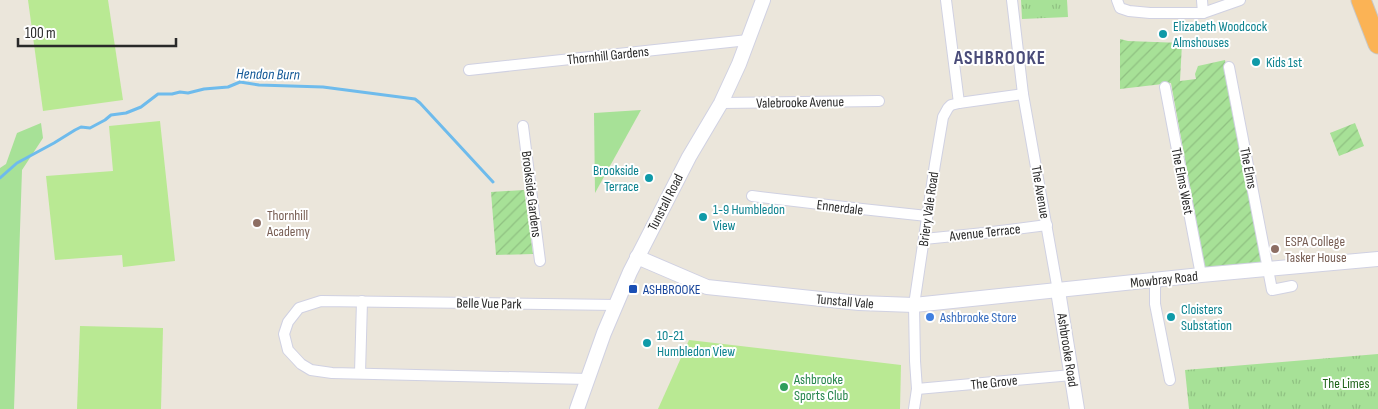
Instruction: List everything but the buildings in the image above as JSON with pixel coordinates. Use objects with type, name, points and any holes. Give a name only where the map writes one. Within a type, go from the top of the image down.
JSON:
[{"type":"highway","points":[[1361,0],[1378,44]]},
{"type":"street","name":"Tunstall Road","points":[[577,409],[604,333],[637,257],[689,157],[721,103],[739,64],[763,0]]},
{"type":"street","points":[[946,0],[959,103],[1023,94]]},
{"type":"street","points":[[1202,0],[1203,13]]},
{"type":"street","points":[[1119,4],[1129,11],[1203,13],[1240,0]]},
{"type":"street","name":"The Avenue","points":[[1012,1],[1023,94],[1058,291]]},
{"type":"street","name":"Thornhill Gardens","points":[[469,70],[748,40]]},
{"type":"street","name":"The Elms","points":[[1229,67],[1272,290],[1292,286]]},
{"type":"street","name":"The Elms West","points":[[1165,87],[1201,275]]},
{"type":"street","name":"Valebrooke Avenue","points":[[721,103],[879,101]]},
{"type":"street","name":"Briery Vale Road","points":[[914,409],[917,389],[914,306],[927,216],[943,117],[951,105],[959,103]]},
{"type":"street","name":"Brookside Gardens","points":[[523,126],[540,261]]},
{"type":"street","name":"Ennerdale","points":[[752,196],[927,216]]},
{"type":"street","name":"Avenue Terrace","points":[[924,239],[984,234],[1047,225]]},
{"type":"street","name":"Tunstall Vale","points":[[637,257],[707,287],[859,303],[914,306],[1058,291]]},
{"type":"street","name":"Mowbray Road","points":[[1058,291],[1201,275],[1378,259]]},
{"type":"street","points":[[1155,280],[1155,304],[1170,380]]},
{"type":"street","name":"Ashbrooke Road","points":[[1058,291],[1077,409]]},
{"type":"street","points":[[360,373],[362,301],[321,301],[299,308],[288,322],[284,334],[288,350],[301,364],[311,370],[332,373],[588,379]]},
{"type":"street","name":"Belle Vue Park","points":[[362,301],[616,305]]},
{"type":"street","name":"The Grove","points":[[917,389],[1072,375]]},
{"type":"green space","points":[[28,0],[108,0],[123,100],[43,111]]},
{"type":"green space","points":[[1021,0],[1067,0],[1068,17],[1022,19]]},
{"type":"green space","points":[[1120,39],[1182,43],[1180,81],[1196,79],[1195,74],[1198,66],[1225,60],[1262,262],[1205,268],[1171,83],[1120,89]]},
{"type":"green space","points":[[641,110],[595,193],[594,113]]},
{"type":"green space","points":[[160,121],[175,261],[123,267],[122,255],[55,260],[46,176],[113,171],[109,126]]},
{"type":"green space","points":[[41,123],[43,138],[22,170],[14,409],[0,409],[0,168],[6,164],[17,133]]},
{"type":"green space","points":[[1355,123],[1364,146],[1339,156],[1330,133]]},
{"type":"green space","points":[[524,190],[533,254],[496,255],[491,192]]},
{"type":"green space","points":[[80,326],[163,328],[161,409],[77,409]]},
{"type":"green space","name":"Ashbrooke Sports Club","points":[[689,340],[901,365],[900,409],[658,409]]},
{"type":"green space","name":"The Limes","points":[[1378,354],[1378,409],[1189,409],[1185,370]]},
{"type":"waterway","name":"Hendon Burn","points":[[0,178],[17,163],[75,130],[81,127],[90,128],[111,115],[126,113],[141,107],[158,94],[188,93],[204,89],[228,87],[240,82],[259,85],[323,87],[415,99],[493,182]]},
{"type":"place","name":"Elizabeth Woodcock Almshouses","points":[[1163,34]]},
{"type":"place","name":"Kids 1st","points":[[1256,62]]},
{"type":"place","name":"Brookside Terrace","points":[[649,178]]},
{"type":"place","name":"1-9 Humbledon View","points":[[703,217]]},
{"type":"place","name":"Thornhill Academy","points":[[257,223]]},
{"type":"place","name":"ESPA College Tasker House","points":[[1275,249]]},
{"type":"place","name":"ASHBROOKE","points":[[633,289]]},
{"type":"place","name":"Ashbrooke Store","points":[[930,317]]},
{"type":"place","name":"Cloisters Substation","points":[[1171,317]]},
{"type":"place","name":"10-21 Humbledon View","points":[[647,343]]},
{"type":"place","name":"Ashbrooke Sports Club","points":[[784,387]]},
{"type":"district","name":"ASHBROOKE","points":[[1000,57]]}]
